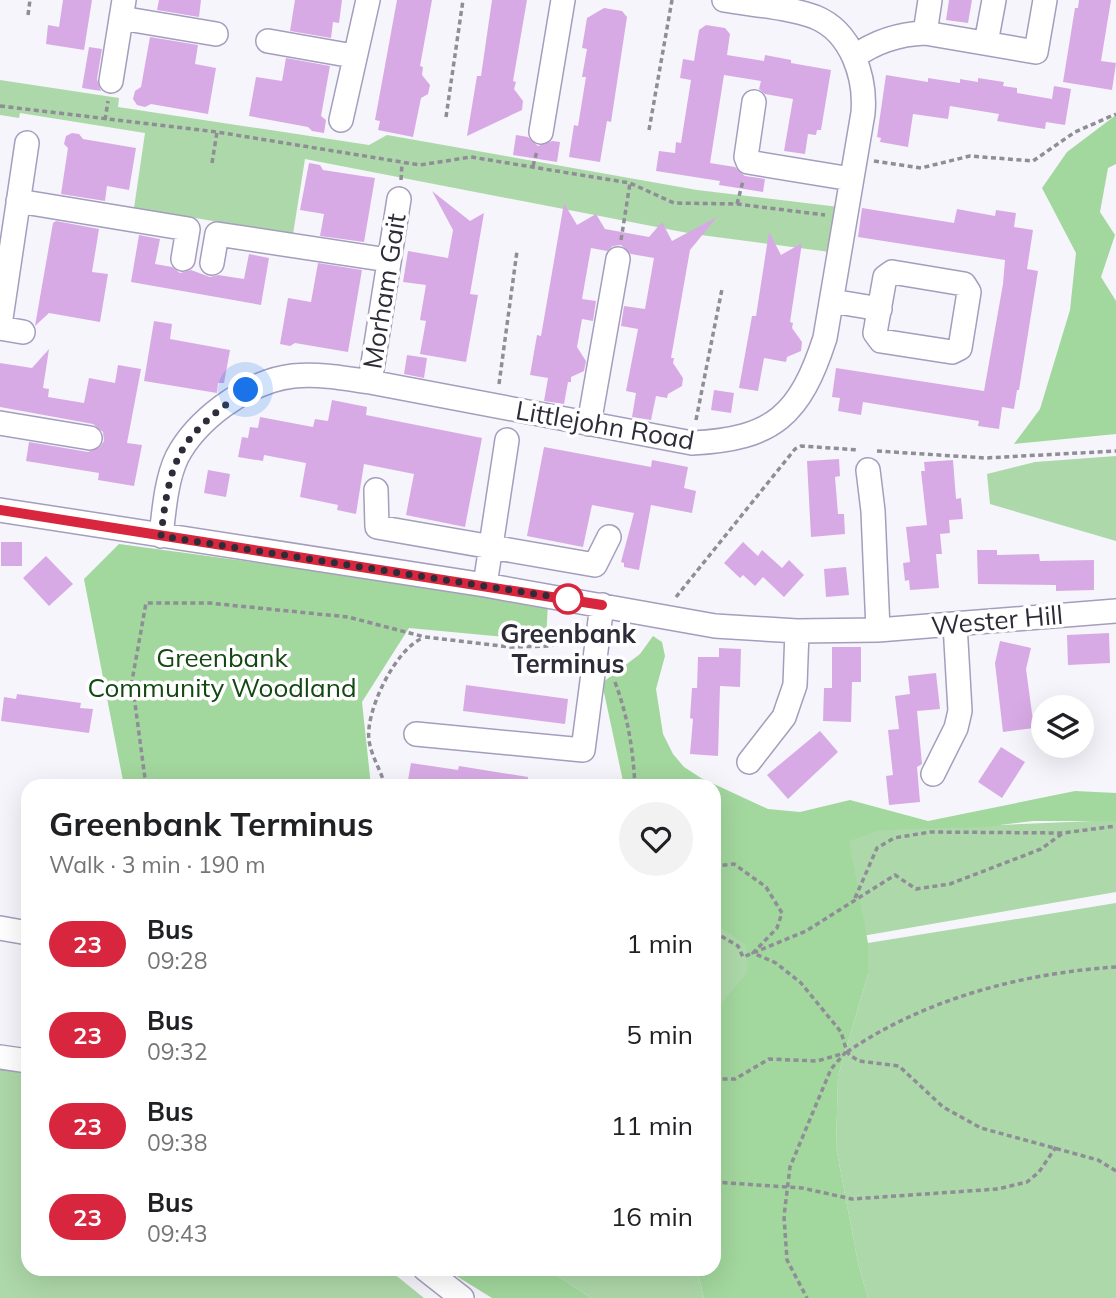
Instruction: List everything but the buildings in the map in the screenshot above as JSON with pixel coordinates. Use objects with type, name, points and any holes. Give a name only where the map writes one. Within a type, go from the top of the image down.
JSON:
[{"type":"street","points":[[341,120],[353,57],[368,0]]},
{"type":"street","points":[[541,132],[564,0]]},
{"type":"street","name":"Littlejohn Road","points":[[161,536],[176,458],[190,436],[246,390],[268,380],[293,375],[327,375],[692,443],[722,442],[750,436],[797,403],[814,372],[825,338],[865,89],[854,57],[830,27],[817,18],[724,0]]},
{"type":"street","points":[[925,33],[930,0]]},
{"type":"street","points":[[986,43],[994,0]]},
{"type":"street","points":[[854,57],[867,47],[906,33],[925,33],[1036,52],[1045,0]]},
{"type":"street","points":[[111,80],[123,9],[216,34]]},
{"type":"street","points":[[268,41],[353,57]]},
{"type":"street","points":[[754,102],[746,158],[748,162],[853,168]]},
{"type":"street","points":[[8,329],[18,201],[27,143]]},
{"type":"street","name":"Morham Gait","points":[[370,382],[400,191]]},
{"type":"street","points":[[18,201],[188,229],[183,258]]},
{"type":"street","points":[[212,262],[217,234],[388,260]]},
{"type":"street","points":[[589,424],[618,259]]},
{"type":"street","points":[[892,272],[964,284],[969,292],[960,348],[952,352],[881,341],[875,333],[880,309],[885,277],[892,272]]},
{"type":"street","points":[[832,301],[880,309]]},
{"type":"street","points":[[0,423],[90,438]]},
{"type":"street","points":[[485,585],[508,440]]},
{"type":"street","points":[[868,470],[873,510],[877,630]]},
{"type":"street","points":[[376,490],[377,527],[490,549],[595,565],[609,537]]},
{"type":"street","name":"Wester Hill","points":[[0,510],[485,585],[715,626],[797,631],[877,630],[1116,611]]},
{"type":"street","points":[[416,734],[583,750],[602,605]]},
{"type":"street","points":[[933,774],[956,728],[960,711],[955,624]]},
{"type":"street","points":[[749,762],[784,717],[795,685],[797,631]]},
{"type":"street","points":[[0,928],[21,932]]},
{"type":"street","points":[[0,1057],[21,1060]]},
{"type":"street","points":[[434,1276],[461,1298]]},
{"type":"path","points":[[28,15],[30,0]]},
{"type":"path","points":[[446,117],[463,0]]},
{"type":"path","points":[[649,130],[672,0]]},
{"type":"path","points":[[0,106],[217,132],[420,165],[471,157],[630,183],[674,203],[737,204],[845,217]]},
{"type":"path","points":[[853,168],[920,168],[970,156],[1033,161],[1075,132],[1116,114]]},
{"type":"path","points":[[212,163],[217,132]]},
{"type":"path","points":[[400,191],[402,163]]},
{"type":"path","points":[[618,259],[630,183]]},
{"type":"path","points":[[496,406],[517,251]]},
{"type":"path","points":[[692,443],[722,289]]},
{"type":"path","points":[[145,779],[132,681],[146,603],[209,603],[348,617],[425,637],[510,648],[551,646],[561,640],[596,648],[608,661],[627,713],[634,753],[635,779]]},
{"type":"path","points":[[383,779],[368,736],[374,702],[401,657],[415,641],[425,637]]},
{"type":"path","points":[[854,900],[877,848],[894,838],[930,832],[1063,833],[1116,827]]},
{"type":"path","points":[[721,936],[738,947],[743,957],[806,931],[895,875],[916,888],[950,884],[1041,849],[1063,833]]},
{"type":"path","points":[[721,865],[734,864],[766,887],[782,913],[777,928],[753,953]]},
{"type":"path","points":[[753,953],[776,963],[809,992],[844,1037],[846,1053]]},
{"type":"path","points":[[807,1298],[787,1260],[784,1216],[790,1167],[831,1069],[846,1053],[888,1026],[937,1004],[1027,978],[1116,967]]},
{"type":"path","points":[[721,1079],[735,1079],[769,1059],[817,1061],[846,1053],[859,1061],[899,1066],[943,1107],[981,1128],[1098,1160],[1116,1171]]},
{"type":"path","points":[[721,1182],[788,1187],[852,1199],[998,1189],[1027,1182],[1039,1172],[1056,1147]]},
{"type":"green space","points":[[0,80],[119,98],[118,107],[369,145],[387,135],[697,190],[839,207],[830,252],[693,234],[305,159],[293,234],[134,208],[145,133],[20,113],[19,118],[0,115]]},
{"type":"green space","points":[[1116,115],[1116,164],[1108,168],[1100,212],[1115,235],[1101,277],[1116,301],[1116,434],[1014,444],[1040,409],[1070,310],[1076,253],[1042,188],[1067,152]]},
{"type":"green space","points":[[1116,456],[1116,541],[990,504],[987,474],[1035,462]]},
{"type":"green space","name":"Greenbank Community Woodland","points":[[119,544],[548,602],[546,641],[409,628],[362,702],[370,779],[123,779],[84,579]]},
{"type":"green space","points":[[653,636],[662,642],[665,656],[656,689],[663,734],[673,754],[684,767],[703,779],[623,779],[602,683],[640,654]]},
{"type":"green space","points":[[721,787],[768,809],[800,812],[850,800],[928,821],[1075,791],[1116,793],[1116,821],[1033,821],[984,827],[880,830],[849,841],[868,943],[868,974],[838,1076],[836,1147],[858,1263],[868,1298],[704,1298],[699,1276],[721,1276],[721,1004],[747,973],[746,945],[721,928]]},
{"type":"green space","points":[[1116,820],[1116,892],[868,935],[809,937],[721,1011],[721,837],[821,824],[1000,825]]},
{"type":"green space","points":[[1116,903],[1116,1298],[868,1298],[858,1263],[836,1147],[838,1076],[868,974],[868,943]]},
{"type":"green space","points":[[0,1068],[21,1072],[21,1276],[397,1276],[424,1298],[0,1298]]},
{"type":"green space","points":[[456,1276],[558,1276],[591,1298],[492,1298]]},
{"type":"green space","points":[[558,1276],[699,1276],[704,1298],[591,1298]]},
{"type":"bus line","name":"23","points":[[0,510],[602,605]]},
{"type":"place","name":"Greenbank Terminus","points":[[568,599]]},
{"type":"route","points":[[246,390],[206,419],[190,436],[176,458],[161,536],[568,599]]}]
